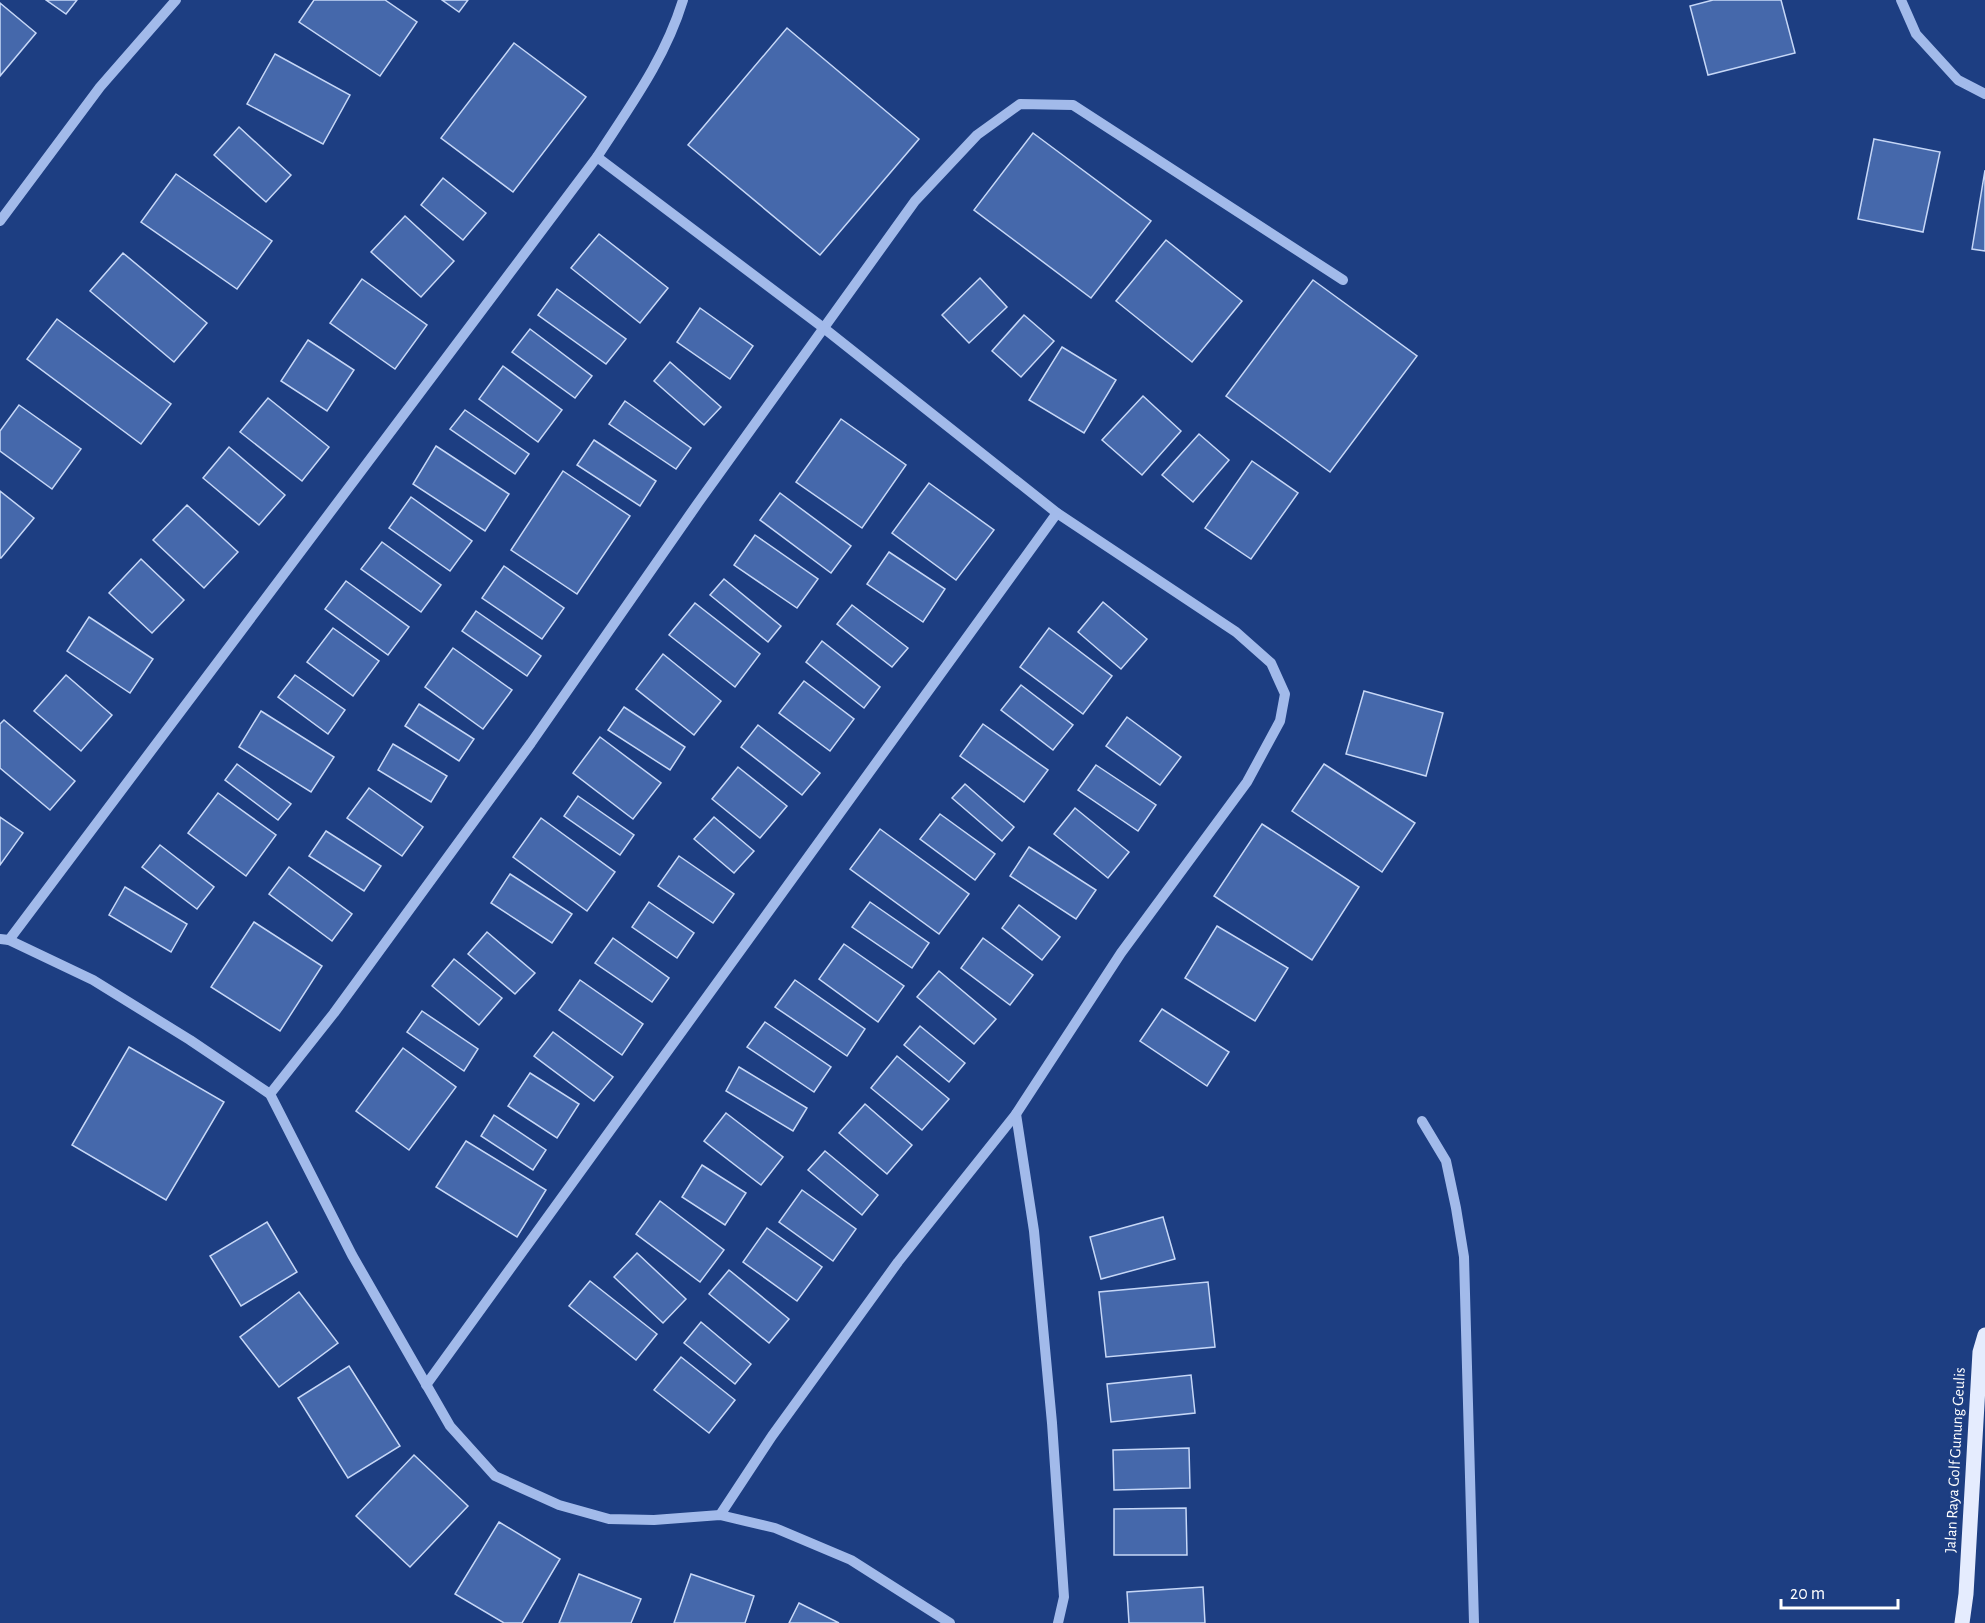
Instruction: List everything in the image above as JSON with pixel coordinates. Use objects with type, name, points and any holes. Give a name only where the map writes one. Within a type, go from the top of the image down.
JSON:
[{"type":"main road","name":"Jalan Raya Golf Gunung Geulis","points":[[1962,1623],[1966,1594],[1980,1352],[1985,1335]]},
{"type":"street","points":[[0,221],[100,87],[176,0]]},
{"type":"street","points":[[683,0],[674,28],[658,62],[597,157],[5,939],[93,980],[190,1040],[270,1094],[352,1255],[450,1426],[495,1476],[559,1505],[609,1520],[654,1520],[720,1515],[775,1528],[851,1560],[950,1623]]},
{"type":"street","points":[[1901,0],[1916,34],[1958,80],[1985,94]]},
{"type":"street","points":[[270,1094],[334,1013],[531,743],[698,503],[915,201],[977,135],[1020,104],[1073,105],[1343,280]]},
{"type":"street","points":[[597,157],[825,329],[1057,513],[1236,632],[1271,663],[1285,694],[1280,721],[1247,782],[1121,953],[1016,1114],[897,1262],[772,1436],[720,1515]]},
{"type":"street","points":[[426,1384],[1057,513]]},
{"type":"street","points":[[1016,1114],[1034,1231],[1052,1423],[1064,1597],[1058,1623]]},
{"type":"street","points":[[1422,1121],[1446,1161],[1464,1257],[1474,1623]]},
{"type":"building","points":[[46,0],[77,0],[66,14]]},
{"type":"building","points":[[314,0],[385,0],[417,22],[380,76],[299,22]]},
{"type":"building","points":[[442,0],[468,0],[459,12]]},
{"type":"building","points":[[1713,0],[1781,0],[1795,53],[1708,75],[1690,6]]},
{"type":"building","points":[[0,3],[36,33],[0,76]]},
{"type":"building","points":[[787,28],[919,139],[820,255],[688,145]]},
{"type":"building","points":[[514,43],[586,97],[513,192],[441,138]]},
{"type":"building","points":[[275,54],[350,95],[323,144],[247,104]]},
{"type":"building","points":[[239,127],[291,175],[266,202],[214,155]]},
{"type":"building","points":[[1033,133],[1151,221],[1091,298],[974,210]]},
{"type":"building","points":[[1874,139],[1940,152],[1923,232],[1858,219]]},
{"type":"building","points":[[1985,170],[1985,251],[1972,249]]},
{"type":"building","points":[[176,174],[272,241],[237,289],[141,222]]},
{"type":"building","points":[[443,178],[486,213],[463,240],[421,205]]},
{"type":"building","points":[[405,216],[454,261],[421,297],[371,252]]},
{"type":"building","points":[[599,234],[668,288],[640,323],[571,268]]},
{"type":"building","points":[[1166,240],[1242,301],[1192,362],[1116,301]]},
{"type":"building","points":[[123,253],[207,323],[174,362],[90,291]]},
{"type":"building","points":[[980,278],[1007,307],[969,343],[942,315]]},
{"type":"building","points":[[362,279],[427,325],[395,369],[330,323]]},
{"type":"building","points":[[1313,280],[1417,356],[1330,472],[1226,396]]},
{"type":"building","points":[[557,289],[626,339],[606,364],[538,315]]},
{"type":"building","points":[[700,308],[753,346],[730,379],[677,342]]},
{"type":"building","points":[[1024,315],[1054,341],[1021,377],[992,351]]},
{"type":"building","points":[[57,319],[171,404],[141,444],[27,359]]},
{"type":"building","points":[[530,329],[592,376],[575,398],[512,352]]},
{"type":"building","points":[[308,340],[354,370],[327,411],[281,381]]},
{"type":"building","points":[[1062,347],[1116,380],[1084,433],[1029,400]]},
{"type":"building","points":[[670,362],[721,407],[704,425],[654,381]]},
{"type":"building","points":[[503,366],[562,410],[538,442],[479,399]]},
{"type":"building","points":[[1143,396],[1181,431],[1142,475],[1102,440]]},
{"type":"building","points":[[268,398],[329,447],[302,481],[240,432]]},
{"type":"building","points":[[625,401],[691,448],[676,469],[609,424]]},
{"type":"building","points":[[19,405],[81,449],[52,489],[0,451],[0,431]]},
{"type":"building","points":[[465,410],[529,454],[515,474],[450,429]]},
{"type":"building","points":[[841,419],[906,465],[862,528],[796,482]]},
{"type":"building","points":[[1199,434],[1229,460],[1193,502],[1162,475]]},
{"type":"building","points":[[594,440],[656,481],[640,506],[577,465]]},
{"type":"building","points":[[436,446],[509,494],[485,531],[413,484]]},
{"type":"building","points":[[229,447],[285,495],[259,525],[203,478]]},
{"type":"building","points":[[1252,461],[1298,493],[1251,559],[1205,528]]},
{"type":"building","points":[[563,471],[630,516],[577,594],[511,550]]},
{"type":"building","points":[[929,483],[994,530],[956,580],[892,533]]},
{"type":"building","points":[[0,491],[34,518],[1,558],[0,558]]},
{"type":"building","points":[[780,493],[851,546],[831,573],[760,520]]},
{"type":"building","points":[[411,497],[472,541],[450,571],[389,528]]},
{"type":"building","points":[[187,505],[238,552],[204,588],[153,540]]},
{"type":"building","points":[[755,535],[818,579],[797,608],[734,565]]},
{"type":"building","points":[[382,542],[441,585],[421,612],[361,569]]},
{"type":"building","points":[[889,552],[945,589],[923,622],[867,584]]},
{"type":"building","points":[[141,559],[184,600],[152,633],[109,593]]},
{"type":"building","points":[[504,566],[564,608],[542,639],[482,598]]},
{"type":"building","points":[[724,579],[781,626],[768,642],[710,595]]},
{"type":"building","points":[[346,581],[409,627],[388,655],[325,609]]},
{"type":"building","points":[[1103,602],[1147,639],[1121,669],[1078,632]]},
{"type":"building","points":[[695,603],[760,654],[735,687],[669,635]]},
{"type":"building","points":[[852,605],[908,648],[892,667],[837,624]]},
{"type":"building","points":[[476,611],[541,656],[527,676],[462,631]]},
{"type":"building","points":[[89,617],[153,659],[130,693],[67,651]]},
{"type":"building","points":[[333,628],[379,661],[353,696],[307,662]]},
{"type":"building","points":[[1049,628],[1112,676],[1083,714],[1020,667]]},
{"type":"building","points":[[822,641],[880,687],[864,708],[806,662]]},
{"type":"building","points":[[453,648],[512,690],[483,729],[425,687]]},
{"type":"building","points":[[663,654],[721,701],[694,735],[636,689]]},
{"type":"building","points":[[66,675],[112,715],[81,751],[34,711]]},
{"type":"building","points":[[295,675],[345,710],[328,734],[278,697]]},
{"type":"building","points":[[804,681],[854,719],[830,751],[779,713]]},
{"type":"building","points":[[1021,685],[1073,725],[1053,750],[1001,710]]},
{"type":"building","points":[[1364,691],[1443,713],[1426,776],[1346,754]]},
{"type":"building","points":[[419,704],[474,739],[459,761],[405,726]]},
{"type":"building","points":[[624,707],[685,747],[670,770],[608,730]]},
{"type":"building","points":[[261,711],[334,757],[311,792],[239,747]]},
{"type":"building","points":[[1127,717],[1181,757],[1160,785],[1106,746]]},
{"type":"building","points":[[4,720],[75,781],[50,810],[0,768],[0,724]]},
{"type":"building","points":[[983,724],[1048,770],[1024,802],[960,756]]},
{"type":"building","points":[[758,725],[820,773],[802,795],[741,747]]},
{"type":"building","points":[[600,737],[661,783],[633,819],[573,773]]},
{"type":"building","points":[[393,744],[447,776],[431,802],[378,770]]},
{"type":"building","points":[[237,764],[291,804],[278,820],[225,780]]},
{"type":"building","points":[[1324,764],[1415,823],[1382,872],[1292,811]]},
{"type":"building","points":[[1096,765],[1156,805],[1138,831],[1078,790]]},
{"type":"building","points":[[738,767],[787,806],[760,838],[712,799]]},
{"type":"building","points":[[965,784],[1014,827],[1002,841],[952,798]]},
{"type":"building","points":[[369,788],[423,827],[402,856],[347,818]]},
{"type":"building","points":[[218,793],[276,835],[246,876],[188,833]]},
{"type":"building","points":[[578,796],[634,835],[620,855],[564,816]]},
{"type":"building","points":[[1075,808],[1129,852],[1108,878],[1054,834]]},
{"type":"building","points":[[940,814],[995,854],[975,880],[920,839]]},
{"type":"building","points":[[0,817],[23,833],[0,865]]},
{"type":"building","points":[[714,817],[754,851],[734,873],[694,839]]},
{"type":"building","points":[[541,818],[615,872],[587,911],[513,857]]},
{"type":"building","points":[[1262,824],[1359,887],[1312,960],[1214,896]]},
{"type":"building","points":[[880,829],[969,894],[939,934],[850,869]]},
{"type":"building","points":[[326,831],[381,866],[364,891],[309,856]]},
{"type":"building","points":[[160,845],[214,887],[197,909],[142,867]]},
{"type":"building","points":[[1029,847],[1096,890],[1076,919],[1010,876]]},
{"type":"building","points":[[679,856],[734,894],[713,923],[658,886]]},
{"type":"building","points":[[289,867],[352,914],[332,941],[269,894]]},
{"type":"building","points":[[510,874],[572,914],[552,943],[491,903]]},
{"type":"building","points":[[125,887],[187,924],[171,952],[109,915]]},
{"type":"building","points":[[649,902],[694,933],[677,958],[632,927]]},
{"type":"building","points":[[870,902],[929,943],[912,968],[852,927]]},
{"type":"building","points":[[1019,905],[1060,937],[1042,960],[1002,928]]},
{"type":"building","points":[[254,922],[322,966],[280,1031],[211,987]]},
{"type":"building","points":[[1217,926],[1288,968],[1255,1021],[1185,978]]},
{"type":"building","points":[[487,932],[535,973],[515,994],[468,954]]},
{"type":"building","points":[[613,938],[669,978],[652,1002],[595,963]]},
{"type":"building","points":[[983,938],[1033,975],[1010,1005],[961,968]]},
{"type":"building","points":[[844,944],[904,986],[878,1022],[819,979]]},
{"type":"building","points":[[454,959],[502,998],[479,1025],[432,986]]},
{"type":"building","points":[[939,971],[996,1019],[974,1044],[917,997]]},
{"type":"building","points":[[580,980],[643,1024],[622,1055],[559,1010]]},
{"type":"building","points":[[795,980],[865,1029],[847,1056],[775,1007]]},
{"type":"building","points":[[1162,1009],[1229,1052],[1207,1086],[1140,1041]]},
{"type":"building","points":[[422,1011],[478,1049],[464,1071],[407,1032]]},
{"type":"building","points":[[765,1022],[831,1067],[814,1092],[747,1047]]},
{"type":"building","points":[[920,1026],[965,1063],[949,1082],[904,1045]]},
{"type":"building","points":[[553,1032],[613,1077],[594,1101],[534,1056]]},
{"type":"building","points":[[129,1047],[224,1102],[166,1200],[72,1145]]},
{"type":"building","points":[[403,1048],[456,1087],[409,1150],[356,1111]]},
{"type":"building","points":[[897,1056],[949,1099],[922,1130],[871,1088]]},
{"type":"building","points":[[739,1067],[807,1108],[793,1131],[726,1091]]},
{"type":"building","points":[[530,1073],[579,1104],[557,1138],[508,1106]]},
{"type":"building","points":[[865,1104],[912,1145],[887,1174],[839,1133]]},
{"type":"building","points":[[726,1113],[783,1157],[761,1185],[704,1141]]},
{"type":"building","points":[[494,1115],[546,1150],[533,1170],[481,1136]]},
{"type":"building","points":[[466,1141],[546,1190],[517,1237],[436,1187]]},
{"type":"building","points":[[825,1151],[878,1195],[862,1215],[808,1170]]},
{"type":"building","points":[[702,1165],[746,1193],[725,1225],[682,1197]]},
{"type":"building","points":[[802,1190],[856,1229],[833,1261],[779,1222]]},
{"type":"building","points":[[660,1201],[724,1250],[700,1282],[636,1234]]},
{"type":"building","points":[[1163,1217],[1175,1259],[1101,1279],[1090,1237]]},
{"type":"building","points":[[267,1222],[297,1272],[241,1306],[210,1256]]},
{"type":"building","points":[[767,1228],[822,1267],[797,1301],[743,1262]]},
{"type":"building","points":[[637,1253],[686,1299],[663,1323],[614,1277]]},
{"type":"building","points":[[729,1270],[789,1319],[769,1343],[709,1294]]},
{"type":"building","points":[[590,1281],[657,1334],[636,1360],[569,1306]]},
{"type":"building","points":[[1208,1282],[1215,1347],[1106,1357],[1099,1292]]},
{"type":"building","points":[[299,1292],[338,1343],[279,1387],[240,1337]]},
{"type":"building","points":[[701,1322],[751,1364],[735,1384],[684,1343]]},
{"type":"building","points":[[681,1357],[735,1400],[709,1433],[654,1390]]},
{"type":"building","points":[[349,1366],[400,1446],[348,1478],[298,1398]]},
{"type":"building","points":[[1191,1375],[1195,1413],[1111,1422],[1107,1384]]},
{"type":"building","points":[[1189,1448],[1190,1488],[1114,1490],[1113,1450]]},
{"type":"building","points":[[414,1455],[468,1506],[410,1567],[356,1516]]},
{"type":"building","points":[[1186,1508],[1187,1555],[1114,1555],[1114,1509]]},
{"type":"building","points":[[499,1522],[560,1559],[522,1623],[504,1623],[455,1594]]},
{"type":"building","points":[[579,1574],[641,1599],[631,1623],[559,1623]]},
{"type":"building","points":[[691,1574],[754,1596],[745,1623],[674,1623]]},
{"type":"building","points":[[1203,1587],[1205,1623],[1129,1623],[1127,1592]]},
{"type":"building","points":[[799,1603],[839,1623],[789,1623]]}]
